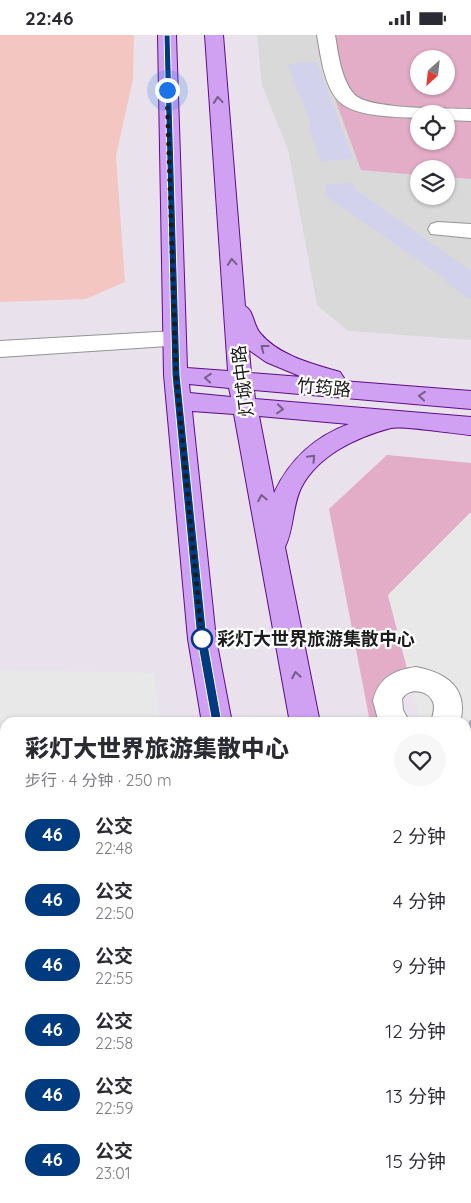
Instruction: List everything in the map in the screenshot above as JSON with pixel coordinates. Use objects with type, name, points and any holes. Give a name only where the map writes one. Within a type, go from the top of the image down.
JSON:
[{"type":"main road","points":[[167,35],[176,375],[202,639],[216,717]]},
{"type":"main road","name":"灯城中路","points":[[214,35],[242,393],[304,717]]},
{"type":"main road","points":[[235,299],[248,334],[266,350],[291,364],[391,393]]},
{"type":"main road","name":"竹筠路","points":[[176,375],[242,393],[398,419],[471,426]]},
{"type":"main road","name":"竹筠路","points":[[179,401],[242,393],[391,393],[471,400]]},
{"type":"main road","points":[[273,549],[285,497],[314,454],[359,429],[398,419]]},
{"type":"lane","points":[[326,35],[330,59],[347,98],[356,105],[376,109],[471,115]]},
{"type":"lane","points":[[438,229],[471,231]]},
{"type":"lane","points":[[0,349],[175,339]]},
{"type":"lane","points":[[392,717],[388,712],[389,692],[397,683],[416,678],[434,684],[446,696],[450,709],[447,717]]},
{"type":"shaded area","points":[[0,35],[134,35],[133,79],[116,156],[125,282],[86,299],[0,302]]},
{"type":"shaded area","points":[[257,35],[471,35],[471,340],[348,331],[317,305],[288,150],[262,85]]},
{"type":"shaded area","points":[[317,35],[471,35],[471,179],[455,178],[455,160],[410,160],[410,174],[361,170],[319,55]]},
{"type":"shaded area","points":[[317,62],[353,159],[321,161],[308,125],[311,125],[288,64]]},
{"type":"shaded area","points":[[354,183],[355,189],[471,271],[471,300],[446,282],[447,280],[326,196],[325,184]]},
{"type":"shaded area","points":[[387,455],[471,463],[471,512],[388,595],[407,668],[389,676],[378,688],[374,703],[378,717],[369,717],[329,509]]},
{"type":"shaded area","points":[[471,512],[471,717],[420,717],[388,595]]},
{"type":"shaded area","points":[[0,670],[154,673],[159,717],[0,717]]},
{"type":"bus line","name":"46","points":[[167,35],[176,375],[202,639],[216,717]]},
{"type":"place","name":"彩灯大世界旅游集散中心","points":[[202,639]]},
{"type":"route","points":[[167,90],[176,375],[202,639]]}]
